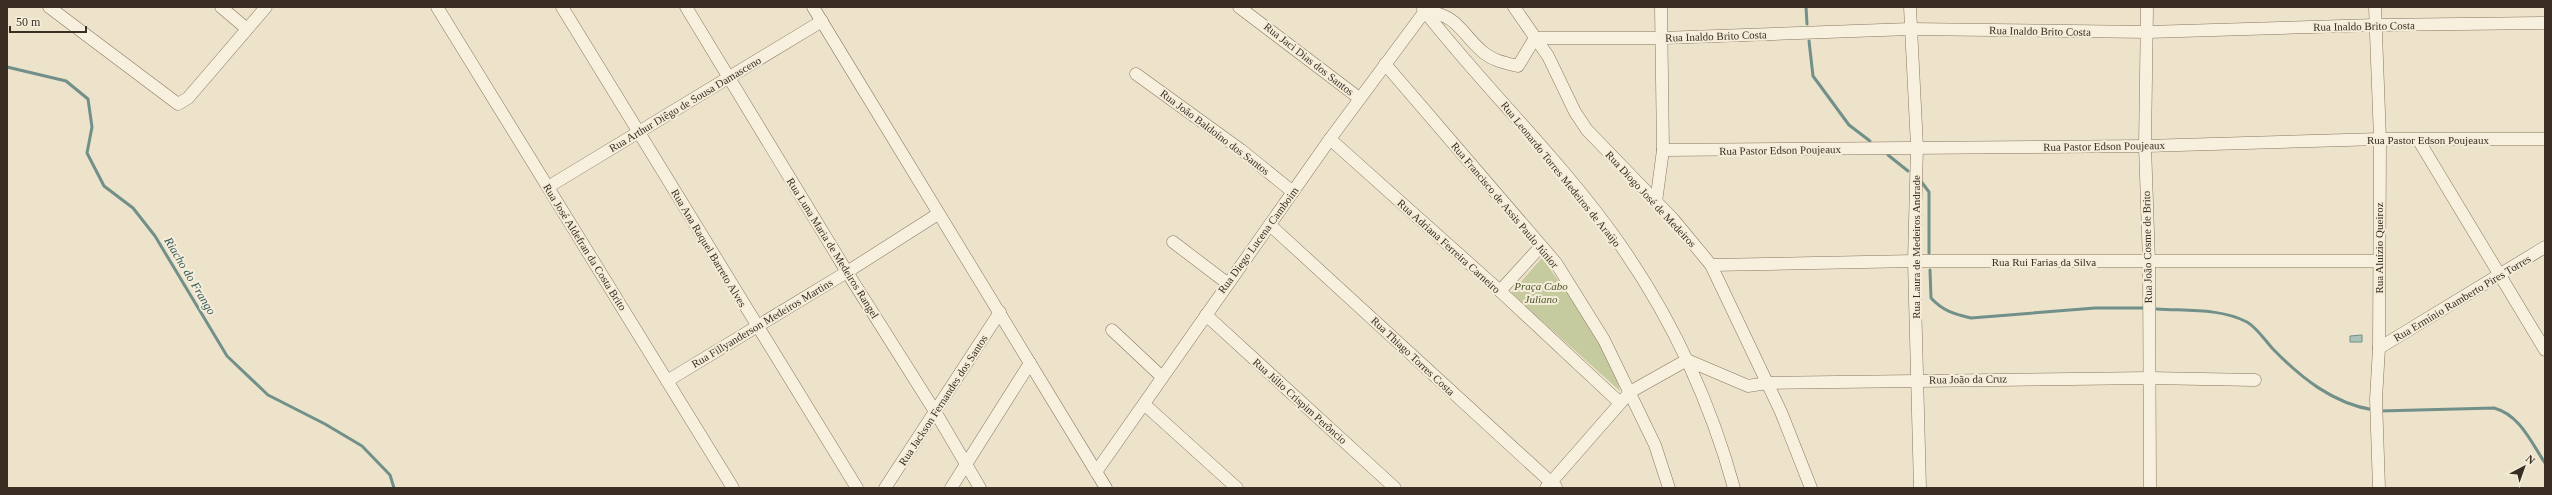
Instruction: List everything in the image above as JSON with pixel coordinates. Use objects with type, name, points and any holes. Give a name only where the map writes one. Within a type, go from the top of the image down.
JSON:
[{"type":"street","points":[[49,7],[174,102],[182,103],[266,7]]},
{"type":"street","points":[[221,7],[248,28]]},
{"type":"street","name":"Rua José Aldefran da Costa Brito","points":[[437,7],[733,488]]},
{"type":"street","name":"Rua Ana Raquel Barreto Alves","points":[[562,7],[857,488]]},
{"type":"street","name":"Rua Luna Maria de Medeiros Rangel","points":[[686,7],[847,272],[936,413],[980,488]]},
{"type":"street","points":[[813,7],[1106,488]]},
{"type":"street","name":"Rua Jaci Dias dos Santos","points":[[1239,7],[1359,98]]},
{"type":"street","name":"Rua Diogo José de Medeiros","points":[[1514,7],[1548,56],[1575,112],[1587,130],[1691,239],[1711,265],[1781,412],[1811,488]]},
{"type":"street","points":[[1656,202],[1663,150],[1661,7]]},
{"type":"street","name":"Rua Laura de Medeiros Andrade","points":[[1910,7],[1917,147],[1914,261],[1920,488]]},
{"type":"street","name":"Rua João Cosme de Brito","points":[[2147,7],[2148,32],[2145,146],[2148,262],[2150,488]]},
{"type":"street","name":"Rua Aluízio Queiroz","points":[[2375,7],[2380,140],[2378,261],[2379,348],[2376,399],[2379,488]]},
{"type":"street","points":[[1423,9],[1439,13],[1452,19],[1484,53],[1494,60],[1518,66],[1535,38]]},
{"type":"street","name":"Rua Diego Lucena Camboim","points":[[1096,472],[1227,284],[1423,9]]},
{"type":"street","name":"Rua Leonardo Torres Medeiros de Araújo","points":[[1423,9],[1619,243],[1654,298],[1687,360],[1708,408],[1734,488]]},
{"type":"street","name":"Rua Arthur Diêgo de Sousa Damasceno","points":[[548,187],[822,21]]},
{"type":"street","name":"Rua Inaldo Brito Costa","points":[[1535,38],[1661,38],[1910,29],[2148,32],[2376,25],[2545,23]]},
{"type":"street","name":"Rua Francisco de Assis Paulo Júnior","points":[[1385,64],[1556,263],[1582,302],[1630,392],[1655,445],[1670,488]]},
{"type":"street","name":"Rua João Baldoíno dos Santos","points":[[1136,74],[1241,150],[1293,192]]},
{"type":"street","name":"Rua Adriana Ferreira Carneiro","points":[[1330,139],[1500,291],[1620,403]]},
{"type":"street","name":"Rua Pastor Edson Poujeaux","points":[[1663,150],[2145,146],[2380,140],[2419,141],[2545,139]]},
{"type":"street","points":[[2419,141],[2545,350]]},
{"type":"street","name":"Rua Fillyanderson Medeiros Martins","points":[[667,381],[847,272],[938,214]]},
{"type":"street","name":"Rua Thiago Torres Costa","points":[[1270,225],[1551,486]]},
{"type":"street","points":[[1173,242],[1227,284]]},
{"type":"street","points":[[1500,291],[1541,246]]},
{"type":"street","name":"Rua Ermínio Ramberto Pires Torres","points":[[2379,348],[2545,247]]},
{"type":"street","name":"Rua Rui Farias da Silva","points":[[1711,265],[1914,261],[2378,261]]},
{"type":"street","name":"Rua Jackson Fernandes dos Santos","points":[[885,488],[936,413],[1000,312]]},
{"type":"street","name":"Rua Júlio Crispim Perôncio","points":[[1206,315],[1395,488]]},
{"type":"street","points":[[1112,330],[1162,377]]},
{"type":"street","points":[[1551,486],[1630,392],[1687,360]]},
{"type":"street","name":"Rua João da Cruz","points":[[1687,360],[1748,386],[1767,383],[1917,380],[2149,378],[2255,380]]},
{"type":"street","points":[[950,488],[1030,363]]},
{"type":"street","points":[[1144,404],[1237,488]]},
{"type":"green space","name":"Praça Cabo Juliano","points":[[1542,258],[1587,323],[1616,377],[1620,391],[1511,293]]},
{"type":"water","points":[[2362,335],[2362,342],[2350,342],[2350,336]]},
{"type":"waterway","points":[[1806,7],[1807,24]]},
{"type":"waterway","points":[[1809,41],[1813,76],[1849,125],[1870,141]]},
{"type":"waterway","name":"Riacho do Frango","points":[[7,67],[66,81],[88,99],[92,127],[87,153],[104,186],[133,208],[155,236],[227,356],[268,395],[325,424],[362,446],[390,475],[394,488]]},
{"type":"waterway","points":[[1888,155],[1908,171]]},
{"type":"waterway","points":[[1920,180],[1929,192],[1929,253]]},
{"type":"waterway","points":[[1930,270],[1931,298],[1940,306],[1949,311],[1971,318],[2095,308],[2144,308]]},
{"type":"waterway","points":[[2157,309],[2214,312],[2226,314],[2247,322],[2257,330],[2283,359],[2318,388],[2345,402],[2374,410]]},
{"type":"waterway","points":[[2380,411],[2494,408],[2503,412],[2518,423],[2530,438],[2545,463]]}]
